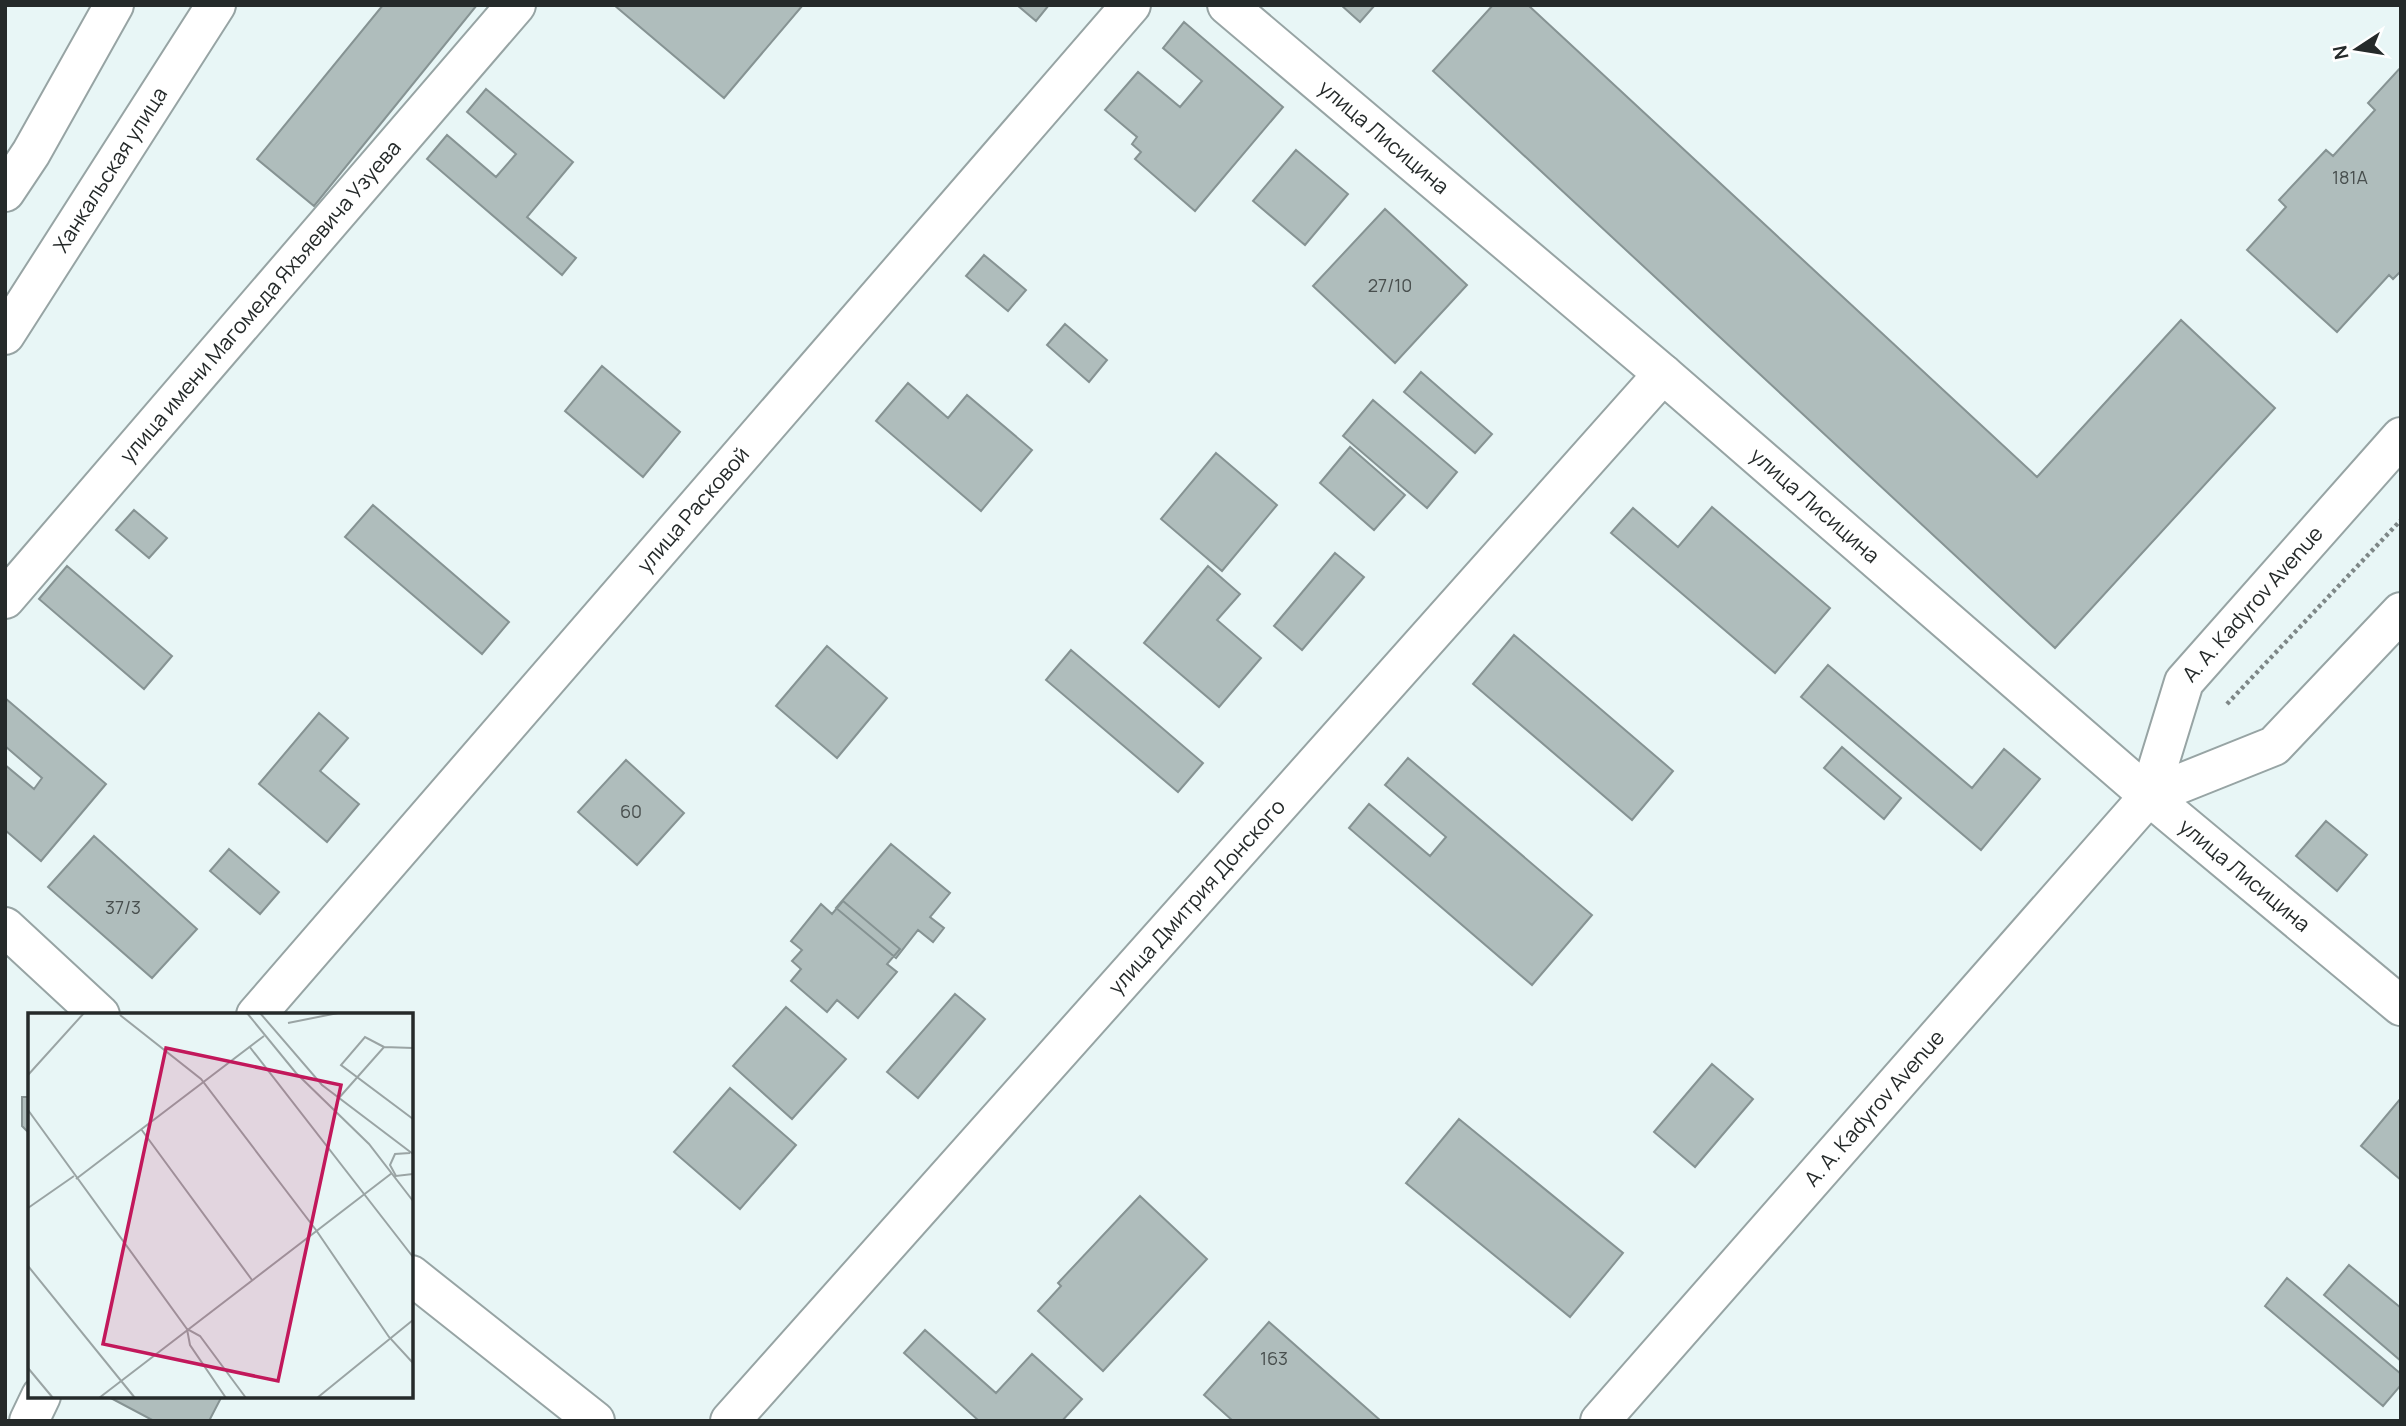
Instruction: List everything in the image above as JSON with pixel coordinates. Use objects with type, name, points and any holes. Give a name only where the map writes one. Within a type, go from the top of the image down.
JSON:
[{"type":"street","points":[[5,192],[31,153],[114,5]]},
{"type":"street","name":"улица имени Магомеда Яхъяевича Узуева","points":[[5,599],[516,5]]},
{"type":"street","name":"улица Расковой","points":[[258,1013],[1130,5]]},
{"type":"street","name":"улица Лисицина","points":[[1227,5],[1662,374],[2149,796],[2401,1006]]},
{"type":"street","name":"Ханкальская улица","points":[[5,335],[209,16]]},
{"type":"street","name":"улица Дмитрия Донского","points":[[730,1421],[1662,374]]},
{"type":"street","name":"A. A. Kadyrov Avenue","points":[[1600,1421],[2149,796],[2184,681],[2401,437]]},
{"type":"street","name":"A. A. Kadyrov Avenue","points":[[2149,796],[2274,746],[2401,612]]},
{"type":"street","points":[[5,926],[98,1013]]},
{"type":"street","points":[[413,1277],[595,1421]]},
{"type":"street","points":[[29,1421],[40,1398]]},
{"type":"path","points":[[2227,704],[2401,520]]},
{"type":"building","points":[[383,5],[477,5],[314,206],[257,159]]},
{"type":"building","points":[[614,5],[803,5],[724,98]]},
{"type":"building","points":[[1017,5],[1049,5],[1036,21]]},
{"type":"building","points":[[1341,5],[1375,5],[1360,22]]},
{"type":"building","points":[[1493,5],[1528,5],[2037,477],[2181,320],[2275,408],[2055,648],[1433,71]]},
{"type":"building","points":[[1184,22],[1283,107],[1195,211],[1135,159],[1141,152],[1132,144],[1137,137],[1105,110],[1138,72],[1180,107],[1202,81],[1163,48]]},
{"type":"building","points":[[2401,67],[2401,271],[2393,279],[2389,275],[2337,332],[2247,250],[2286,207],[2279,200],[2326,150],[2333,156],[2375,110],[2368,103]]},
{"type":"building","points":[[486,89],[573,162],[527,217],[576,258],[562,275],[427,159],[447,135],[496,177],[516,154],[467,112]]},
{"type":"building","points":[[1296,150],[1348,194],[1305,245],[1253,201]]},
{"type":"building","points":[[1385,209],[1467,285],[1395,363],[1313,286]]},
{"type":"building","points":[[984,255],[1026,290],[1008,311],[966,276]]},
{"type":"building","points":[[1065,324],[1107,360],[1089,382],[1047,345]]},
{"type":"building","points":[[602,366],[680,432],[643,477],[565,411]]},
{"type":"building","points":[[1421,372],[1492,434],[1475,453],[1404,392]]},
{"type":"building","points":[[908,383],[948,418],[967,395],[1032,450],[981,511],[876,421]]},
{"type":"building","points":[[1373,400],[1457,472],[1427,508],[1343,436]]},
{"type":"building","points":[[1350,447],[1405,495],[1374,530],[1320,483]]},
{"type":"building","points":[[1216,453],[1277,505],[1222,571],[1161,519]]},
{"type":"building","points":[[373,505],[509,622],[482,654],[345,537]]},
{"type":"building","points":[[1712,507],[1830,608],[1775,673],[1611,533],[1633,508],[1678,547]]},
{"type":"building","points":[[134,510],[167,538],[149,558],[116,530]]},
{"type":"building","points":[[1335,553],[1364,577],[1302,650],[1274,626]]},
{"type":"building","points":[[67,566],[172,656],[144,689],[39,599]]},
{"type":"building","points":[[1208,566],[1240,594],[1217,620],[1261,658],[1219,707],[1144,643]]},
{"type":"building","points":[[1514,635],[1673,771],[1632,820],[1473,684]]},
{"type":"building","points":[[827,646],[887,698],[837,758],[776,706]]},
{"type":"building","points":[[1071,650],[1203,763],[1178,792],[1046,680]]},
{"type":"building","points":[[1828,665],[1972,788],[2004,749],[2040,779],[1981,850],[1801,697]]},
{"type":"building","points":[[5,698],[106,784],[41,861],[5,830],[5,765],[34,789],[42,778],[5,746]]},
{"type":"building","points":[[319,713],[348,738],[320,771],[359,804],[327,842],[259,784]]},
{"type":"building","points":[[1842,747],[1901,798],[1884,819],[1824,768]]},
{"type":"building","points":[[1408,758],[1592,915],[1532,985],[1349,828],[1369,804],[1430,856],[1446,837],[1385,785]]},
{"type":"building","points":[[626,760],[684,813],[637,865],[578,812]]},
{"type":"building","points":[[2326,821],[2367,855],[2337,891],[2296,856]]},
{"type":"building","points":[[94,836],[197,929],[152,978],[48,887]]},
{"type":"building","points":[[891,844],[950,893],[930,917],[944,928],[933,942],[918,930],[896,958],[836,908]]},
{"type":"building","points":[[229,849],[279,892],[260,914],[210,871]]},
{"type":"building","points":[[843,901],[900,949],[887,964],[897,972],[858,1018],[837,1000],[827,1012],[791,981],[801,969],[792,961],[802,950],[791,941],[821,904],[832,914]]},
{"type":"building","points":[[955,994],[985,1019],[918,1098],[887,1072]]},
{"type":"building","points":[[786,1007],[846,1059],[792,1119],[733,1066]]},
{"type":"building","points":[[1712,1064],[1753,1099],[1695,1167],[1654,1132]]},
{"type":"building","points":[[730,1088],[796,1145],[740,1209],[674,1152]]},
{"type":"building","points":[[22,1097],[28,1097],[28,1132],[22,1126]]},
{"type":"building","points":[[2401,1098],[2401,1180],[2361,1146]]},
{"type":"building","points":[[1459,1119],[1623,1253],[1570,1317],[1406,1183]]},
{"type":"building","points":[[1140,1196],[1207,1259],[1103,1371],[1038,1311],[1061,1286],[1058,1283]]},
{"type":"building","points":[[2349,1265],[2401,1308],[2401,1361],[2324,1295]]},
{"type":"building","points":[[2287,1278],[2401,1374],[2401,1385],[2383,1406],[2265,1306]]},
{"type":"building","points":[[1269,1322],[1381,1421],[1233,1421],[1204,1395]]},
{"type":"building","points":[[925,1330],[996,1393],[1032,1354],[1082,1399],[1062,1421],[979,1421],[904,1353]]},
{"type":"building","points":[[111,1398],[221,1398],[209,1421],[154,1421]]}]
